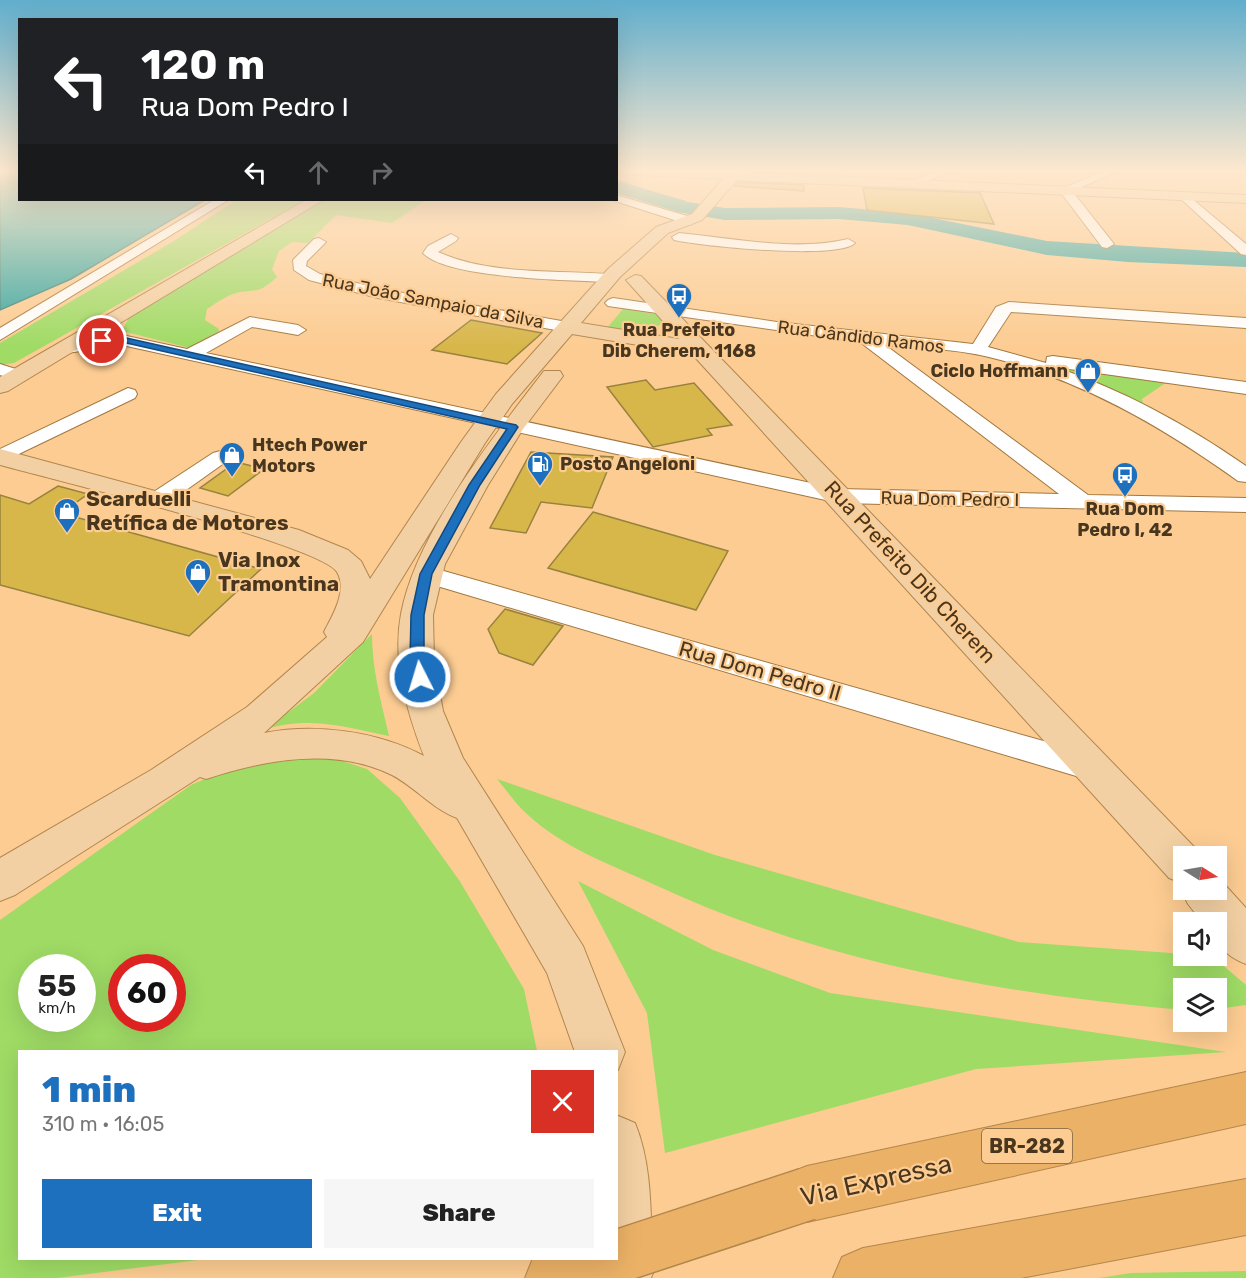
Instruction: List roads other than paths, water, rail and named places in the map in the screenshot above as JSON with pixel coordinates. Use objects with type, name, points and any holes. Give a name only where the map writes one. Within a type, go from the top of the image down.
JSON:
[{"type":"highway","name":"Via Expressa","points":[[618,1257],[807,1194],[1246,1098]]},
{"type":"highway","points":[[863,1278],[1230,1213]]},
{"type":"highway","name":"Via Expressa","points":[[555,1278],[609,1260]]},
{"type":"main road","points":[[4,377],[60,348],[266,229]]},
{"type":"main road","points":[[0,881],[165,781],[260,717],[325,660],[351,634],[368,611],[397,558],[500,424],[578,328],[609,278],[662,231],[668,229]]},
{"type":"main road","points":[[674,242],[686,229]]},
{"type":"main road","points":[[578,328],[614,303],[649,265]]},
{"type":"main road","name":"Rua Prefeito Dib Cherem","points":[[634,280],[1173,854]]},
{"type":"main road","points":[[649,340],[663,337],[673,331],[669,318]]},
{"type":"main road","name":"Rua João Sampaio da Silva","points":[[578,328],[700,349]]},
{"type":"main road","points":[[500,424],[475,485],[426,574],[417,615],[417,661],[426,711],[446,764],[567,962],[599,1050]]},
{"type":"main road","points":[[0,457],[290,536],[338,556],[350,568],[355,580],[354,604],[325,660]]},
{"type":"main road","points":[[165,781],[211,762],[257,750],[302,745],[345,746],[384,755],[420,770],[450,792],[479,820]]},
{"type":"main road","points":[[1211,900],[1246,942]]},
{"type":"main road","points":[[618,1151],[621,1165],[623,1278]]},
{"type":"street","points":[[0,335],[175,229]]},
{"type":"street","points":[[1095,229],[1107,244]]},
{"type":"street","points":[[1221,229],[1246,251]]},
{"type":"street","points":[[451,238],[433,249],[430,254],[459,264],[495,270],[609,278]]},
{"type":"street","name":"Rua João Sampaio da Silva","points":[[319,242],[300,260],[299,267],[306,275],[348,283],[378,293],[578,328]]},
{"type":"street","points":[[674,242],[832,248],[848,243]]},
{"type":"street","name":"Rua Cândido Ramos","points":[[614,303],[669,318],[864,337],[985,352],[1095,389],[1158,420],[1241,467]]},
{"type":"street","points":[[1246,323],[1009,308],[1002,310],[985,352],[1246,388]]},
{"type":"street","points":[[190,355],[250,322],[298,330]]},
{"type":"street","points":[[864,337],[1083,502]]},
{"type":"street","name":"Rua Dom Pedro I","points":[[60,348],[122,340],[839,496],[1246,505]]},
{"type":"street","points":[[1158,420],[1155,406],[1162,395],[1212,384]]},
{"type":"street","points":[[0,457],[128,394]]},
{"type":"street","points":[[157,500],[220,458]]},
{"type":"street","name":"Rua Dom Pedro II","points":[[426,574],[1093,768]]},
{"type":"water","points":[[0,229],[156,229],[71,279],[0,310]]},
{"type":"waterway","points":[[954,229],[1047,248],[1128,255],[1246,260]]},
{"type":"place","name":"Rua Prefeito Dib Cherem, 1168","points":[[679,319]]},
{"type":"place","name":"Ciclo Hoffmann","points":[[1088,394]]},
{"type":"place","name":"Htech Power Motors","points":[[232,478]]},
{"type":"place","name":"Posto Angeloni","points":[[540,487]]},
{"type":"place","name":"Rua Dom Pedro I, 42","points":[[1125,498]]},
{"type":"place","name":"Scarduelli Retífica de Motores","points":[[67,534]]},
{"type":"place","name":"Via Inox Tramontina","points":[[198,595]]}]
